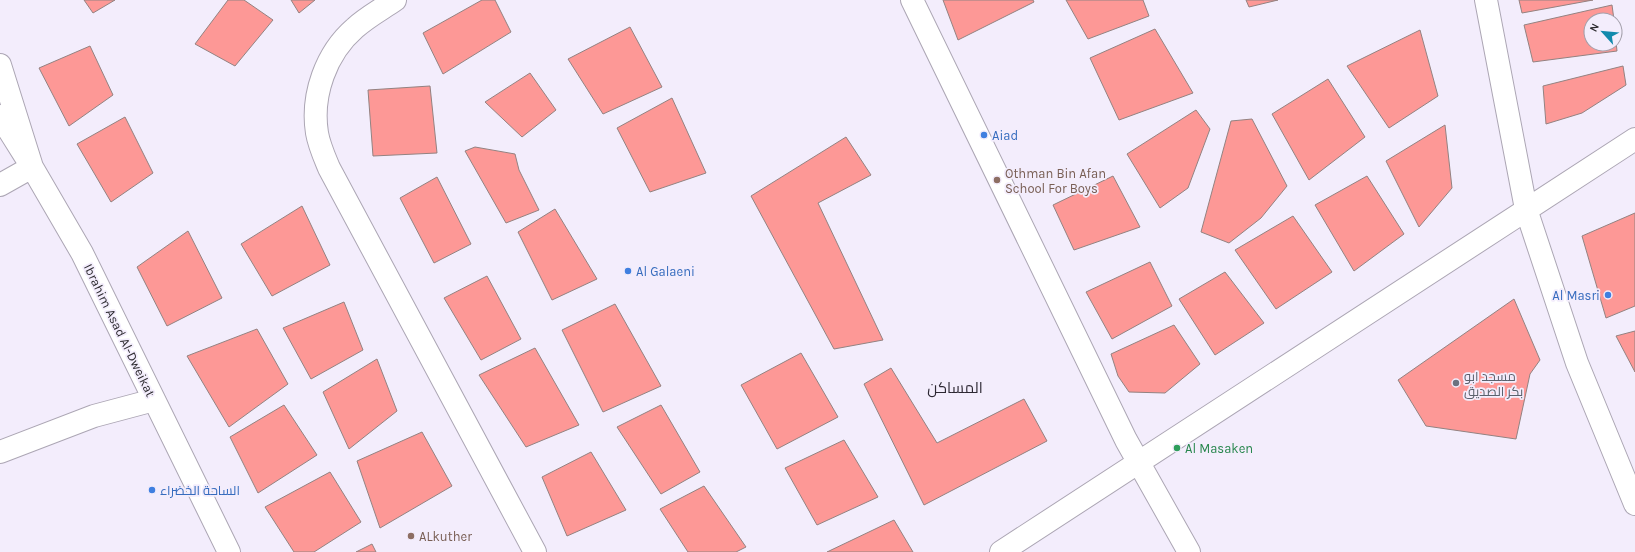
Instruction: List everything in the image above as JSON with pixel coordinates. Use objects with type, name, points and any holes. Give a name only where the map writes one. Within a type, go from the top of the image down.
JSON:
[{"type":"street","points":[[395,0],[355,28],[342,42],[331,58],[322,76],[318,94],[316,114],[317,133],[322,152],[329,168],[535,552]]},
{"type":"street","points":[[912,0],[1126,440],[1189,552]]},
{"type":"street","points":[[1486,0],[1526,209],[1577,363],[1635,504]]},
{"type":"street","points":[[0,65],[32,167],[0,185]]},
{"type":"street","name":"Ibrahim Asad Al-Dweikat","points":[[0,116],[32,167],[82,253],[229,552]]},
{"type":"street","points":[[1001,552],[1635,139]]},
{"type":"street","points":[[0,452],[94,416],[154,400]]},
{"type":"building","points":[[84,0],[115,0],[93,13]]},
{"type":"building","points":[[228,0],[244,0],[273,20],[235,66],[195,44]]},
{"type":"building","points":[[291,0],[315,0],[299,13]]},
{"type":"building","points":[[482,0],[495,0],[511,32],[443,74],[423,33]]},
{"type":"building","points":[[943,0],[1033,0],[1034,2],[958,40]]},
{"type":"building","points":[[1066,0],[1143,0],[1149,16],[1088,39]]},
{"type":"building","points":[[1246,0],[1278,0],[1249,7]]},
{"type":"building","points":[[1519,0],[1593,0],[1522,13]]},
{"type":"building","points":[[1612,5],[1613,12],[1583,12],[1583,52],[1609,52],[1533,62],[1524,25]]},
{"type":"building","points":[[630,27],[662,87],[603,114],[568,59]]},
{"type":"building","points":[[1155,29],[1193,93],[1119,120],[1090,58]]},
{"type":"building","points":[[1420,30],[1438,96],[1389,128],[1347,66]]},
{"type":"building","points":[[90,46],[113,95],[69,126],[39,68]]},
{"type":"building","points":[[1623,66],[1626,85],[1582,113],[1546,124],[1543,86]]},
{"type":"building","points":[[530,73],[556,110],[522,137],[485,102]]},
{"type":"building","points":[[1328,79],[1365,137],[1309,180],[1272,114]]},
{"type":"building","points":[[430,86],[437,153],[373,156],[368,90]]},
{"type":"building","points":[[672,98],[706,173],[650,192],[617,128]]},
{"type":"building","points":[[1196,110],[1210,129],[1188,188],[1160,208],[1127,154]]},
{"type":"building","points":[[125,117],[153,173],[111,202],[77,144]]},
{"type":"building","points":[[1252,119],[1287,186],[1261,218],[1229,243],[1201,232],[1231,121]]},
{"type":"building","points":[[1445,125],[1452,188],[1419,227],[1386,161]]},
{"type":"building","points":[[846,137],[871,175],[818,203],[883,340],[834,349],[751,196]]},
{"type":"building","points":[[475,147],[515,154],[519,170],[539,210],[506,223],[465,151]]},
{"type":"building","points":[[1113,176],[1140,227],[1074,250],[1053,205]]},
{"type":"building","points":[[1367,176],[1404,234],[1354,271],[1315,205]]},
{"type":"building","points":[[437,177],[471,244],[434,263],[400,198]]},
{"type":"building","points":[[302,206],[330,265],[272,296],[241,244]]},
{"type":"building","points":[[555,209],[597,279],[552,300],[518,232]]},
{"type":"building","points":[[1635,213],[1635,306],[1606,318],[1582,236]]},
{"type":"building","points":[[1293,216],[1332,272],[1276,309],[1235,250]]},
{"type":"building","points":[[188,231],[222,298],[167,326],[137,267]]},
{"type":"building","points":[[1150,262],[1172,306],[1112,339],[1086,292]]},
{"type":"building","points":[[1225,272],[1264,323],[1215,355],[1179,299]]},
{"type":"building","points":[[487,276],[521,339],[481,360],[444,298]]},
{"type":"building","points":[[1514,299],[1540,360],[1530,374],[1516,439],[1426,426],[1398,380]]},
{"type":"building","points":[[344,302],[363,350],[311,379],[283,328]]},
{"type":"building","points":[[615,304],[661,386],[603,412],[562,330]]},
{"type":"building","points":[[1174,325],[1200,364],[1165,393],[1129,392],[1118,376],[1111,354]]},
{"type":"building","points":[[257,329],[288,384],[229,427],[187,356]]},
{"type":"building","points":[[1635,331],[1635,372],[1616,336]]},
{"type":"building","points":[[535,348],[579,425],[526,447],[479,375]]},
{"type":"building","points":[[801,353],[838,417],[777,449],[741,385]]},
{"type":"building","points":[[377,359],[397,411],[349,449],[323,392]]},
{"type":"building","points":[[891,368],[937,443],[1024,399],[1047,441],[924,505],[864,384]]},
{"type":"building","points":[[284,405],[317,455],[258,493],[230,437]]},
{"type":"building","points":[[661,405],[700,472],[661,494],[617,427]]},
{"type":"building","points":[[422,432],[452,486],[380,528],[357,461]]},
{"type":"building","points":[[844,440],[878,497],[817,525],[785,468]]},
{"type":"building","points":[[591,452],[626,510],[567,536],[542,477]]},
{"type":"building","points":[[330,472],[361,522],[314,552],[294,552],[265,507]]},
{"type":"building","points":[[704,486],[746,547],[736,552],[688,552],[660,509]]},
{"type":"building","points":[[894,520],[913,552],[827,552]]},
{"type":"building","points":[[372,544],[376,552],[356,552]]},
{"type":"place","name":"Aiad","points":[[984,135]]},
{"type":"place","name":"Othman Bin Afan School For Boys","points":[[997,180]]},
{"type":"place","name":"Al Galaeni","points":[[628,271]]},
{"type":"place","name":"Al Masri","points":[[1608,295]]},
{"type":"place","name":"مسجد ابو بكر الصديق","points":[[1456,383]]},
{"type":"place","name":"Al Masaken","points":[[1177,448]]},
{"type":"place","name":"الساحة الخضراء","points":[[152,490]]},
{"type":"place","name":"ALkuther","points":[[411,536]]},
{"type":"district","name":"المساكن","points":[[955,388]]}]
